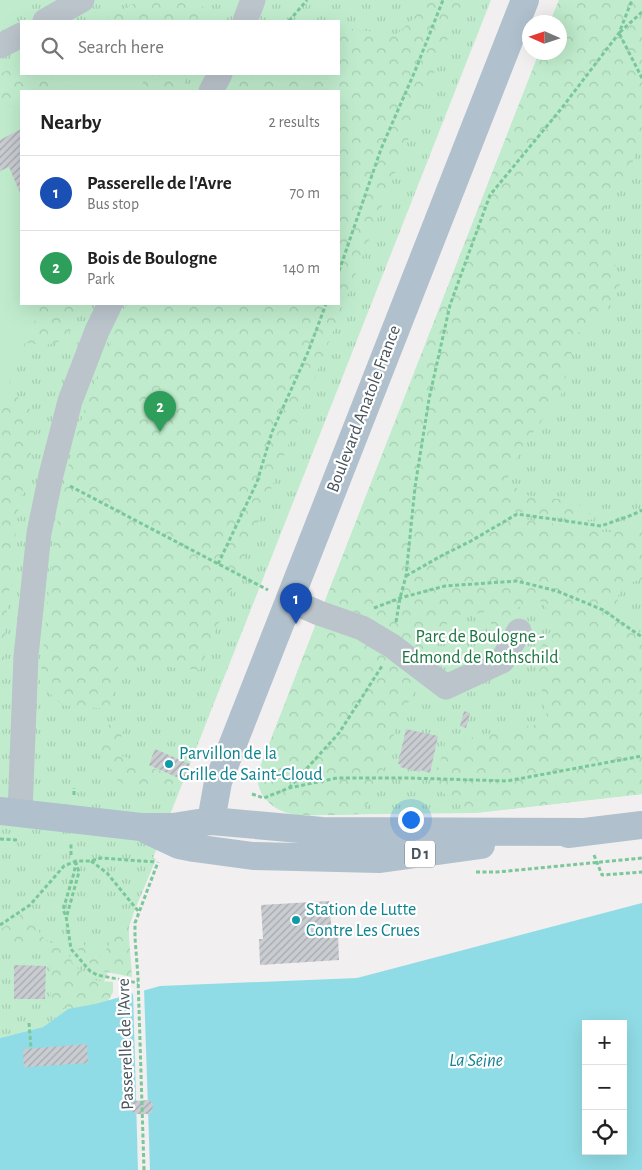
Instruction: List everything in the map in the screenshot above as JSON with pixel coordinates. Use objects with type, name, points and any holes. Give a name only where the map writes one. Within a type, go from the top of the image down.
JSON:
[{"type":"main road","name":"Boulevard Anatole France","points":[[211,821],[218,782],[525,0]]},
{"type":"main road","points":[[10,812],[141,827],[173,827],[211,821],[226,836],[253,856]]},
{"type":"main road","name":"D 1","points":[[211,821],[322,831],[585,832]]},
{"type":"main road","name":"D 1","points":[[141,827],[179,845],[253,856],[380,859],[642,825]]},
{"type":"lane","points":[[47,20],[82,0]]},
{"type":"lane","points":[[245,20],[253,0]]},
{"type":"lane","points":[[0,46],[20,36]]},
{"type":"lane","points":[[212,90],[219,75]]},
{"type":"lane","points":[[10,812],[39,533],[51,475],[70,401],[97,331],[110,305]]},
{"type":"lane","points":[[289,600],[316,612],[362,628],[392,646],[446,687],[502,660],[519,631]]},
{"type":"path","points":[[290,20],[307,0]]},
{"type":"path","points":[[340,268],[381,149],[443,0]]},
{"type":"path","points":[[632,0],[619,33],[642,78]]},
{"type":"path","points":[[289,788],[339,733],[386,660],[392,646],[400,598],[406,576],[415,487],[429,399],[450,304],[490,194],[561,109],[619,33],[642,12]]},
{"type":"path","points":[[218,564],[257,482],[272,432],[308,352],[326,305]]},
{"type":"path","points":[[51,475],[289,600]]},
{"type":"path","points":[[406,576],[517,514],[601,526],[642,510]]},
{"type":"path","points":[[341,621],[400,598],[446,586],[517,581],[557,591],[603,610],[642,637]]},
{"type":"path","points":[[252,794],[264,798],[289,788],[337,778],[507,781],[642,756]]},
{"type":"path","points":[[585,832],[602,876],[642,872]]},
{"type":"path","points":[[71,840],[71,855]]},
{"type":"path","name":"Passerelle de l'Avre","points":[[90,861],[101,858],[158,862],[135,923],[144,1170]]},
{"type":"path","points":[[76,861],[63,910],[66,916],[71,949],[90,971],[97,976],[138,983]]},
{"type":"path","points":[[0,925],[30,905],[64,866],[76,861],[90,861],[107,873],[139,915]]},
{"type":"path","points":[[29,1023],[31,1048]]},
{"type":"green space","points":[[0,0],[491,0],[153,858],[156,859],[134,912],[131,914],[95,1004],[68,1009],[43,1027],[0,1038]]},
{"type":"green space","points":[[0,0],[33,0],[0,16]]},
{"type":"green space","points":[[182,0],[208,8],[213,20],[104,20],[138,1]]},
{"type":"green space","points":[[415,0],[463,0],[200,670],[119,663],[109,709],[62,705],[40,684],[50,580],[61,502],[71,454],[85,410],[127,305],[340,305],[340,90],[235,90],[242,75],[340,75],[340,27],[396,35],[413,19]]},
{"type":"green space","name":"Parc de Boulogne - Edmond de Rothschild","points":[[559,0],[642,0],[642,794],[475,813],[298,815],[290,813],[275,807],[264,797],[258,784],[257,775],[536,60],[567,60],[567,15],[553,15]]},
{"type":"green space","name":"Parc de Boulogne - Edmond de Rothschild","points":[[559,0],[642,0],[642,133],[631,167],[599,218],[621,282],[605,314],[577,334],[561,395],[520,450],[507,480],[525,495],[566,500],[586,508],[595,519],[588,520],[507,511],[505,516],[605,532],[620,532],[642,522],[642,579],[627,584],[617,597],[621,611],[642,635],[642,794],[475,813],[434,787],[445,743],[548,722],[535,657],[553,627],[544,602],[532,600],[516,609],[499,638],[485,612],[451,615],[427,667],[398,722],[377,786],[362,814],[306,815],[283,812],[265,798],[258,783],[257,775],[536,60],[567,60],[567,15],[553,15]]},
{"type":"green space","points":[[20,64],[20,75],[77,75],[43,90],[20,90],[20,101],[0,111],[0,74]]},
{"type":"green space","points":[[77,75],[147,75],[139,90],[43,90]]},
{"type":"green space","points":[[147,75],[188,75],[181,90],[139,90]]},
{"type":"green space","points":[[20,101],[20,305],[42,305],[0,407],[0,111]]},
{"type":"green space","points":[[42,305],[82,305],[66,340],[46,345],[25,343]]},
{"type":"green space","points":[[7,389],[27,405],[38,423],[18,511],[7,611],[0,703],[0,407]]},
{"type":"green space","points":[[116,719],[126,719],[117,754],[183,780],[178,789],[129,787],[117,780],[96,751],[103,733]]},
{"type":"green space","points":[[24,912],[32,919],[46,940],[51,943],[64,940],[73,964],[90,980],[113,982],[113,992],[108,1001],[71,1009],[51,1004],[50,947],[0,948],[0,930]]},
{"type":"green space","points":[[134,912],[129,927],[132,977],[96,970],[75,946],[74,938],[81,937],[84,945],[101,956],[108,947],[113,931],[119,921]]},
{"type":"water","name":"La Seine","points":[[642,903],[642,1170],[0,1170],[0,1038],[43,1027],[68,1009],[95,1004],[160,986],[357,978]]},
{"type":"pier","points":[[144,988],[150,1170],[138,1170],[133,991]]},
{"type":"building","points":[[20,130],[20,193],[9,167],[0,171],[0,140]]},
{"type":"building","points":[[464,711],[470,713],[466,728],[460,726]]},
{"type":"building","points":[[406,729],[438,736],[430,773],[400,767],[401,764],[398,764]]},
{"type":"building","name":"Parvillon de la Grille de Saint-Cloud","points":[[155,749],[190,764],[183,780],[149,765]]},
{"type":"building","name":"Station de Lutte Contre Les Crues","points":[[329,901],[332,935],[338,935],[339,960],[260,965],[259,939],[263,939],[261,905]]},
{"type":"building","points":[[14,965],[46,966],[45,999],[14,999]]},
{"type":"building","points":[[87,1044],[88,1063],[24,1067],[24,1049]]},
{"type":"building","points":[[148,1100],[153,1103],[151,1113],[137,1114],[132,1112],[131,1104],[133,1101]]},
{"type":"place","name":"Bois de Boulogne","points":[[160,432]]},
{"type":"place","name":"Passerelle de l'Avre","points":[[296,624]]},
{"type":"place","name":"Parvillon de la Grille de Saint-Cloud","points":[[169,764]]},
{"type":"place","name":"Station de Lutte Contre Les Crues","points":[[296,920]]}]
